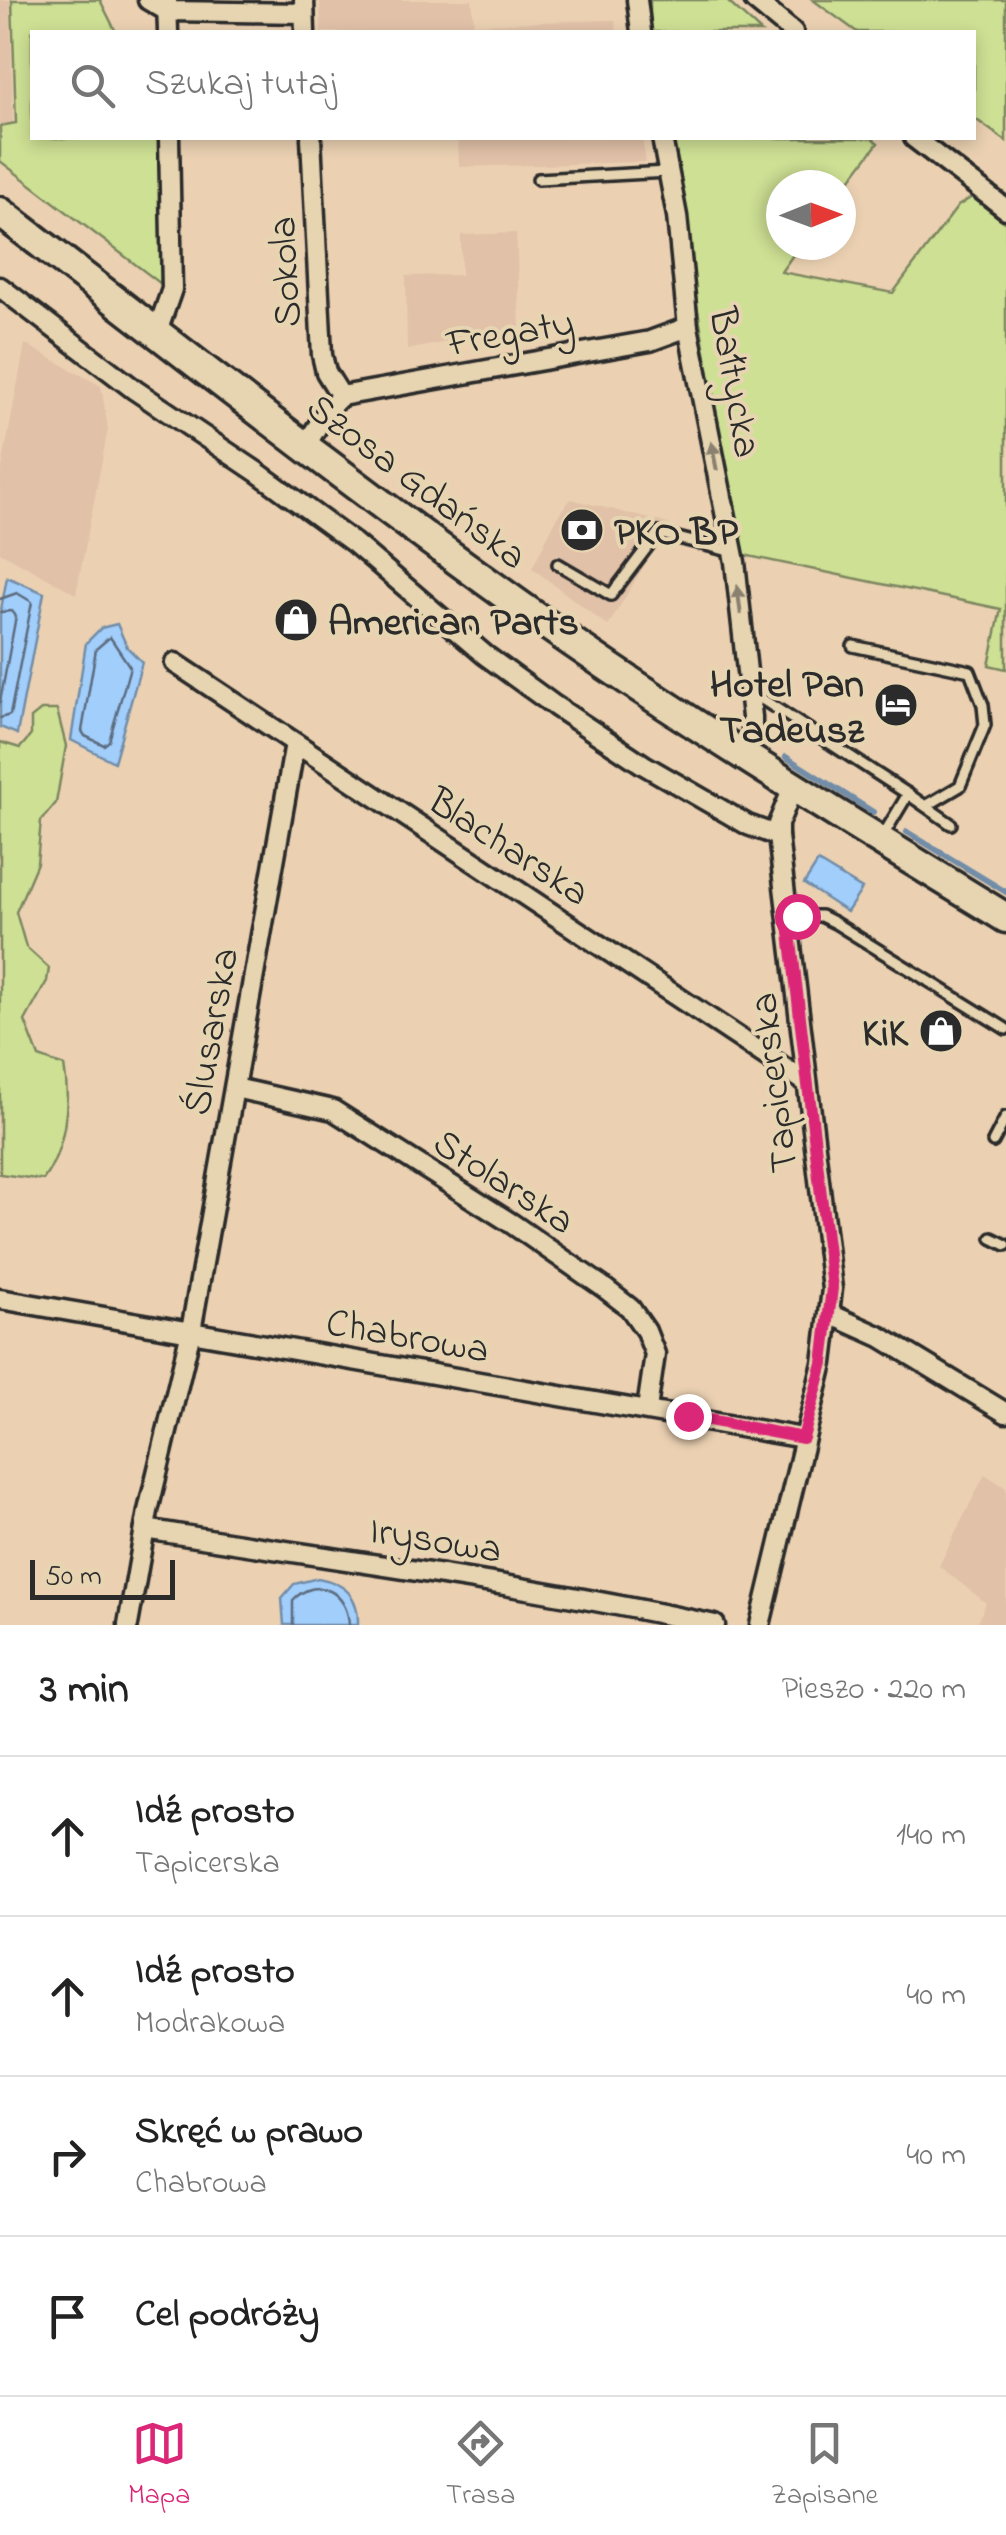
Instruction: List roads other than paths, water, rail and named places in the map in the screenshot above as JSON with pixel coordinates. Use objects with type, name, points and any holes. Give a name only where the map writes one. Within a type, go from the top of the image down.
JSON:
[{"type":"main road","name":"Szosa Gdańska","points":[[0,212],[304,446],[538,619],[793,788],[1006,918]]},
{"type":"street","points":[[148,0],[167,6],[305,15]]},
{"type":"street","points":[[637,0],[641,30]]},
{"type":"street","points":[[754,0],[791,30]]},
{"type":"street","points":[[158,332],[172,289],[169,140]]},
{"type":"street","name":"Sokola","points":[[311,140],[322,355],[326,372],[341,396]]},
{"type":"street","name":"Bałtycka","points":[[662,140],[670,172],[688,327],[733,552],[753,726],[746,757]]},
{"type":"street","points":[[917,140],[1006,210]]},
{"type":"street","points":[[0,287],[135,390],[258,472],[354,543],[485,655],[555,706],[644,765],[748,825],[778,836]]},
{"type":"street","name":"Fregaty","points":[[341,396],[650,342],[688,327]]},
{"type":"street","points":[[304,446],[341,396]]},
{"type":"street","name":"Blacharska","points":[[175,663],[808,1083]]},
{"type":"street","name":"Ślusarska","points":[[128,1625],[145,1529],[191,1331],[295,744]]},
{"type":"street","name":"Tapicerska","points":[[760,1625],[823,1363],[832,1288],[778,836],[778,824],[793,788]]},
{"type":"street","name":"Stolarska","points":[[235,1088],[333,1110],[511,1223],[630,1308],[646,1331],[655,1354],[647,1409]]},
{"type":"street","name":"Chabrowa","points":[[0,1299],[803,1438]]},
{"type":"street","points":[[830,1314],[882,1337],[1006,1413]]},
{"type":"street","name":"Irysowa","points":[[145,1529],[598,1599],[716,1625]]},
{"type":"lane","points":[[538,180],[670,172]]},
{"type":"lane","points":[[558,564],[611,595],[658,533],[733,552]]},
{"type":"lane","points":[[853,646],[970,672],[984,725],[960,786],[926,806]]},
{"type":"lane","points":[[750,691],[951,824]]},
{"type":"lane","points":[[880,841],[908,794]]},
{"type":"lane","points":[[788,916],[821,916],[835,923],[1006,1029]]},
{"type":"lane","points":[[993,1142],[1006,1117]]},
{"type":"lane","points":[[992,1238],[1006,1245]]},
{"type":"water","points":[[7,577],[44,593],[17,734],[0,727],[0,615]]},
{"type":"water","points":[[117,624],[127,647],[142,662],[114,762],[71,740],[86,643],[101,628]]},
{"type":"water","points":[[818,862],[862,889],[847,912],[804,884]]},
{"type":"water","points":[[318,1578],[336,1583],[348,1592],[356,1606],[358,1625],[284,1625],[282,1598],[294,1584]]},
{"type":"waterway","points":[[786,757],[873,812]]},
{"type":"waterway","points":[[907,832],[1006,892]]},
{"type":"place","name":"PKO BP","points":[[582,530]]},
{"type":"place","name":"American Parts","points":[[296,620]]},
{"type":"place","name":"Hotel Pan Tadeusz","points":[[896,705]]},
{"type":"place","name":"KiK","points":[[941,1031]]}]
